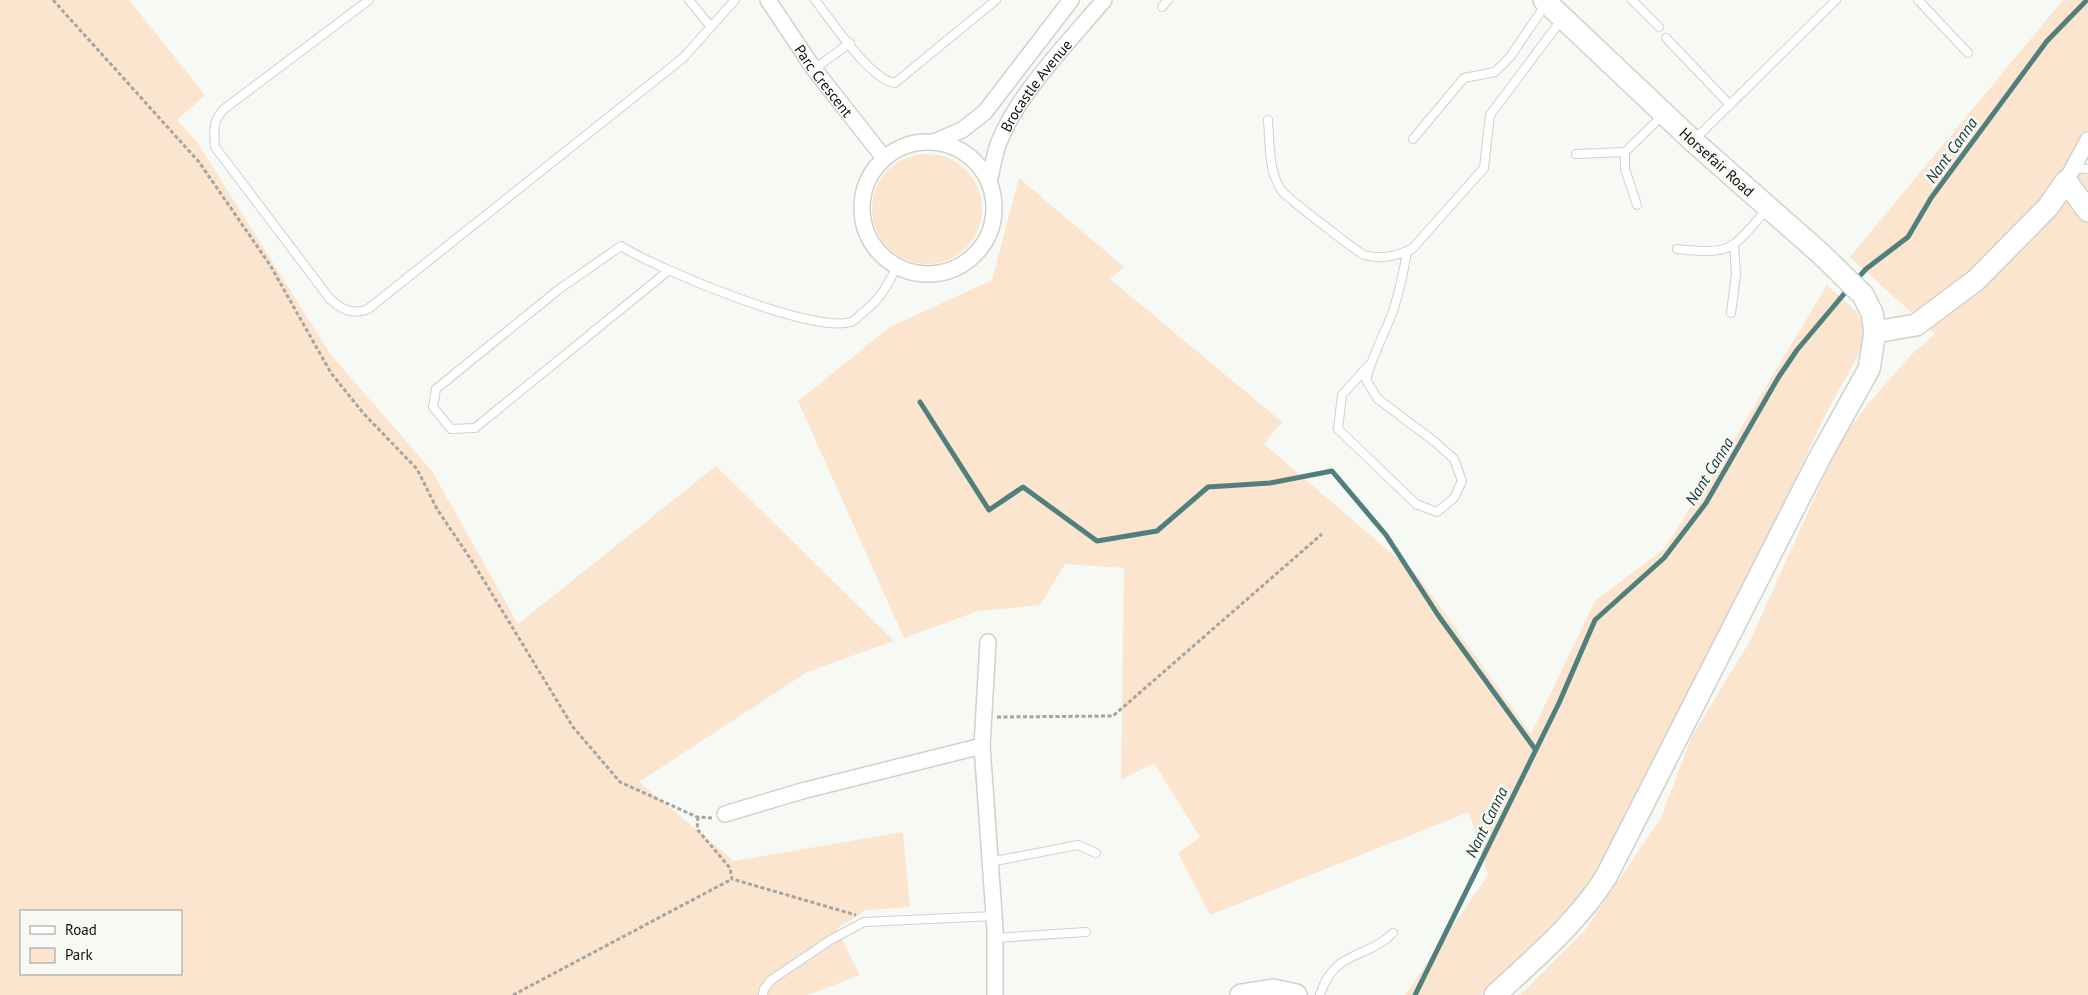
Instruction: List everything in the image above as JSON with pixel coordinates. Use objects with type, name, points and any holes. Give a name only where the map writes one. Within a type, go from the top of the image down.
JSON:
[{"type":"street","name":"Parc Crescent","points":[[768,0],[814,69],[884,158]]},
{"type":"street","name":"Brocastle Avenue","points":[[934,142],[962,130],[980,117],[1071,0]]},
{"type":"street","name":"Brocastle Avenue","points":[[989,183],[999,143],[1023,99],[1104,0]]},
{"type":"street","name":"Horsefair Road","points":[[1546,1],[1693,141],[1820,253],[1863,295],[1872,313],[1875,332]]},
{"type":"street","points":[[1496,995],[1557,937],[1586,906],[1606,877],[1820,457],[1869,369],[1875,332],[1916,325],[1976,280],[2048,207],[2076,173],[2088,140]]},
{"type":"street","points":[[934,142],[952,146],[967,155],[980,167],[989,183],[994,200],[993,218],[988,236],[979,251],[966,263],[949,271],[932,275],[914,274],[897,268],[882,256],[870,242],[863,225],[861,207],[868,180],[884,158],[908,145],[934,142]]},
{"type":"street","points":[[2076,173],[2088,211]]},
{"type":"street","points":[[988,642],[982,746],[994,916],[995,995]]},
{"type":"street","points":[[725,814],[802,790],[982,746]]},
{"type":"street","points":[[1241,995],[1273,990],[1296,995]]},
{"type":"lane","points":[[369,0],[224,109],[216,118],[214,132],[215,147],[330,300],[339,307],[358,313],[368,309],[683,58],[735,0]]},
{"type":"lane","points":[[689,0],[711,27]]},
{"type":"lane","points":[[815,0],[869,66],[888,82],[895,83],[996,0]]},
{"type":"lane","points":[[1162,8],[1168,0]]},
{"type":"lane","points":[[1632,0],[1659,27]]},
{"type":"lane","points":[[1693,141],[1836,0]]},
{"type":"lane","points":[[1918,0],[1968,53]]},
{"type":"lane","points":[[1413,139],[1464,78],[1495,72],[1510,56],[1546,1]]},
{"type":"lane","points":[[1268,120],[1273,171],[1282,192],[1362,254],[1381,258],[1397,256],[1412,249],[1484,168],[1490,115],[1563,18]]},
{"type":"lane","points":[[1666,38],[1730,104]]},
{"type":"lane","points":[[814,69],[850,43]]},
{"type":"lane","points":[[1576,154],[1625,152],[1664,114]]},
{"type":"lane","points":[[1625,152],[1625,170],[1637,205]]},
{"type":"lane","points":[[1677,249],[1711,253],[1734,246],[1768,208]]},
{"type":"lane","points":[[668,271],[475,428],[451,430],[433,407],[436,389],[558,290],[622,246],[668,271],[738,297],[819,322],[852,322],[878,301],[897,268]]},
{"type":"lane","points":[[1731,313],[1736,274],[1734,246]]},
{"type":"lane","points":[[1370,364],[1342,395],[1338,429],[1416,504],[1437,512],[1454,498],[1462,481],[1454,460],[1435,442],[1378,399],[1366,380],[1370,364],[1394,308],[1403,277],[1407,251]]},
{"type":"lane","points":[[990,862],[1078,846],[1096,854]]},
{"type":"lane","points":[[763,995],[764,989],[771,980],[832,939],[864,922],[994,916]]},
{"type":"lane","points":[[995,938],[1086,932]]},
{"type":"lane","points":[[1320,995],[1327,977],[1340,964],[1355,954],[1379,944],[1393,933]]},
{"type":"path","points":[[53,0],[198,162],[270,266],[331,373],[364,414],[416,469],[437,509],[472,561],[573,727],[620,782],[698,817],[713,818],[725,814]]},
{"type":"path","points":[[984,717],[1113,716],[1322,534]]},
{"type":"path","points":[[698,817],[698,828],[730,868],[732,879]]},
{"type":"path","points":[[513,995],[732,879],[858,916],[864,922]]},
{"type":"green space","points":[[0,0],[129,0],[205,95],[177,120],[197,142],[331,355],[432,471],[518,624],[716,466],[894,641],[807,672],[639,782],[734,861],[903,832],[910,907],[866,910],[837,929],[860,975],[808,995],[0,995]]},
{"type":"green space","points":[[2063,0],[2088,0],[2088,157],[2081,163],[2088,177],[2088,995],[1520,995],[1584,931],[1661,818],[1691,738],[1750,641],[1841,439],[1868,404],[1911,355],[1935,334],[1850,257]]},
{"type":"green space","points":[[927,154],[948,158],[966,170],[978,188],[982,209],[978,230],[966,248],[948,260],[927,264],[906,260],[888,248],[876,230],[872,209],[876,188],[888,170],[906,158]]},
{"type":"green space","points":[[1019,178],[1124,267],[1110,279],[1282,422],[1264,444],[1418,576],[1531,734],[1595,601],[1664,549],[1737,435],[1827,285],[1857,312],[1865,327],[1866,341],[1823,419],[1758,561],[1617,842],[1576,903],[1536,945],[1480,995],[1405,995],[1488,875],[1469,812],[1210,915],[1178,853],[1200,837],[1154,763],[1121,780],[1124,568],[1065,564],[1040,605],[978,611],[904,638],[798,401],[890,327],[992,280]]},
{"type":"waterway","name":"Nant Canna","points":[[1856,280],[1866,269],[1908,237],[1931,198],[2047,41],[2087,0]]},
{"type":"waterway","name":"Nant Canna","points":[[1415,995],[1559,703],[1595,620],[1664,558],[1706,503],[1778,378],[1797,350],[1849,288]]},
{"type":"waterway","points":[[920,402],[989,510],[1023,487],[1097,541],[1157,531],[1208,487],[1270,483],[1332,471],[1386,535],[1438,615],[1535,749]]}]
